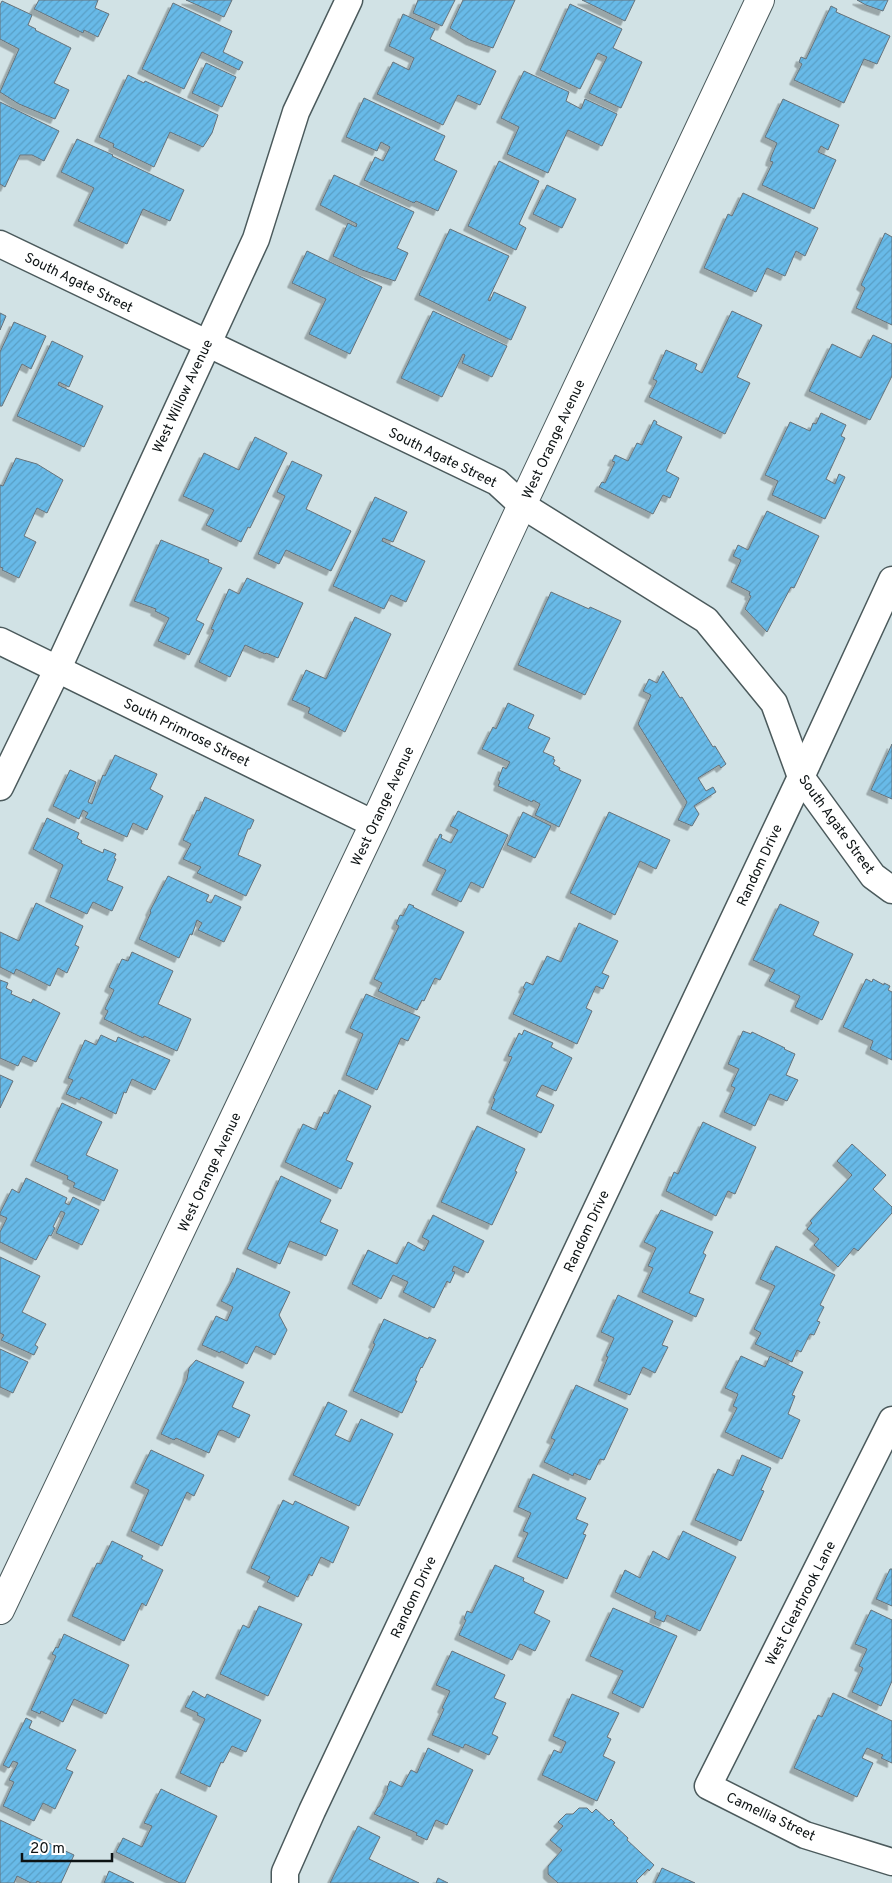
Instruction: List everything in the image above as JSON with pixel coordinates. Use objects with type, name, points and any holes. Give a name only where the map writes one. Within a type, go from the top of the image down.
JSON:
[{"type":"street","name":"West Willow Avenue","points":[[0,787],[58,668],[256,239],[296,112],[349,0]]},
{"type":"street","name":"West Orange Avenue","points":[[0,1610],[374,824],[760,0]]},
{"type":"street","name":"South Agate Street","points":[[0,244],[497,482],[522,505],[706,620],[774,703],[801,777],[874,876],[892,890]]},
{"type":"street","name":"Random Drive","points":[[285,1883],[285,1872],[312,1811],[801,777],[892,580]]},
{"type":"street","name":"South Primrose Street","points":[[0,641],[374,824]]},
{"type":"street","name":"West Clearbrook Lane","points":[[708,1786],[892,1420]]},
{"type":"street","name":"Camellia Street","points":[[708,1786],[805,1835],[892,1862]]},
{"type":"building","points":[[39,0],[98,0],[95,8],[109,14],[98,37],[84,30],[83,33],[34,9]]},
{"type":"building","points":[[186,0],[232,0],[224,17]]},
{"type":"building","points":[[418,0],[455,0],[442,26],[413,13]]},
{"type":"building","points":[[463,0],[515,0],[493,48],[470,40],[450,28]]},
{"type":"building","points":[[582,0],[635,0],[625,21]]},
{"type":"building","points":[[857,0],[888,0],[883,11]]},
{"type":"building","points":[[2,1],[32,15],[28,25],[35,30],[71,48],[54,83],[69,90],[55,119],[19,104],[0,92],[19,49],[0,39],[0,5]]},
{"type":"building","points":[[173,3],[232,31],[223,52],[243,62],[239,70],[202,52],[184,89],[142,69]]},
{"type":"building","points":[[570,4],[622,29],[613,48],[642,62],[621,108],[589,93],[607,57],[598,53],[580,89],[540,70]]},
{"type":"building","points":[[831,6],[837,9],[836,12],[890,36],[877,64],[864,59],[844,103],[794,80],[802,64],[799,62],[801,57],[806,59]]},
{"type":"building","points":[[403,14],[435,29],[430,39],[496,71],[480,105],[458,95],[443,125],[377,94],[393,62],[409,70],[414,58],[389,46]]},
{"type":"building","points":[[206,63],[236,77],[222,107],[192,93]]},
{"type":"building","points":[[524,71],[569,92],[566,101],[581,109],[585,99],[617,114],[602,146],[568,130],[548,173],[507,154],[519,127],[501,118]]},
{"type":"building","points":[[128,75],[218,115],[212,133],[203,147],[170,132],[154,167],[113,147],[114,144],[99,137]]},
{"type":"building","points":[[364,98],[445,136],[434,160],[457,171],[438,211],[416,201],[414,203],[364,180],[375,157],[383,161],[390,147],[381,142],[377,151],[346,137]]},
{"type":"building","points":[[783,99],[839,125],[828,150],[821,146],[818,152],[836,160],[814,209],[762,185],[773,162],[770,161],[777,143],[765,137]]},
{"type":"building","points":[[0,102],[59,131],[44,161],[32,155],[20,155],[5,187],[0,184]]},
{"type":"building","points":[[77,139],[184,190],[170,221],[143,209],[127,244],[78,221],[94,188],[61,172]]},
{"type":"building","points":[[499,161],[539,181],[519,224],[526,228],[516,250],[468,226]]},
{"type":"building","points":[[334,175],[414,212],[397,248],[408,253],[395,281],[362,270],[333,256],[348,223],[356,227],[357,224],[320,205]]},
{"type":"building","points":[[547,185],[576,199],[562,228],[533,214]]},
{"type":"building","points":[[743,193],[818,228],[805,256],[796,251],[785,276],[767,268],[756,292],[704,268],[728,214],[732,216]]},
{"type":"building","points":[[450,229],[509,256],[488,300],[490,301],[494,292],[526,307],[511,340],[419,295]]},
{"type":"building","points":[[885,233],[892,237],[892,325],[856,308],[865,288],[861,285]]},
{"type":"building","points":[[307,251],[382,287],[350,354],[309,334],[326,299],[292,283]]},
{"type":"building","points":[[433,311],[507,346],[492,377],[462,363],[465,355],[463,354],[442,397],[401,378]]},
{"type":"building","points":[[732,311],[762,325],[737,377],[750,383],[725,434],[649,397],[657,381],[653,379],[666,350],[697,364],[695,369],[702,373]]},
{"type":"building","points":[[0,313],[6,316],[0,330]]},
{"type":"building","points":[[14,322],[46,336],[31,369],[22,364],[2,406],[0,406],[0,352]]},
{"type":"building","points":[[873,335],[892,344],[892,376],[870,420],[809,391],[832,344],[861,358]]},
{"type":"building","points":[[52,341],[83,356],[69,387],[59,382],[58,385],[103,406],[84,447],[17,416]]},
{"type":"building","points":[[821,413],[846,425],[841,436],[845,438],[826,479],[835,484],[839,474],[845,477],[825,519],[772,495],[778,481],[765,475],[790,422],[810,431],[813,423],[816,424]]},
{"type":"building","points":[[654,420],[657,422],[656,424],[682,437],[666,471],[679,478],[670,498],[663,495],[653,514],[599,487],[602,482],[605,483],[615,462],[612,461],[615,455],[628,461],[637,443],[642,445]]},
{"type":"building","points":[[255,437],[287,453],[250,528],[248,527],[241,542],[206,525],[214,510],[183,496],[204,453],[239,470]]},
{"type":"building","points":[[16,458],[37,464],[63,480],[47,513],[37,508],[24,536],[36,542],[19,578],[2,570],[3,568],[0,567],[0,485],[3,486]]},
{"type":"building","points":[[292,461],[322,475],[306,509],[351,531],[331,571],[286,550],[279,564],[258,554],[285,496],[277,492]]},
{"type":"building","points":[[375,497],[407,512],[393,542],[383,538],[382,541],[425,561],[406,602],[391,595],[384,609],[333,586]]},
{"type":"building","points":[[767,511],[819,536],[794,588],[791,587],[767,632],[745,609],[751,596],[749,595],[750,592],[731,582],[741,560],[733,556],[738,545],[748,550]]},
{"type":"building","points":[[161,540],[209,560],[208,562],[222,568],[196,620],[204,624],[189,655],[158,641],[169,618],[155,611],[156,609],[134,601]]},
{"type":"building","points":[[247,578],[303,603],[278,658],[245,645],[230,677],[199,662],[214,630],[211,629],[229,589],[239,594]]},
{"type":"building","points":[[551,592],[621,621],[585,695],[518,665]]},
{"type":"building","points":[[355,617],[391,634],[345,732],[308,713],[310,708],[292,700],[306,670],[326,679]]},
{"type":"building","points":[[663,671],[726,764],[721,768],[719,765],[698,778],[706,791],[713,787],[716,792],[694,806],[699,814],[692,826],[678,820],[687,802],[638,724],[651,695],[643,691],[649,679],[657,683]]},
{"type":"building","points":[[508,703],[534,715],[528,728],[550,738],[543,752],[554,757],[553,764],[560,768],[559,770],[581,780],[559,827],[535,815],[540,804],[498,786],[500,781],[498,780],[503,767],[506,769],[510,762],[482,749],[493,727],[496,729]]},
{"type":"building","points":[[892,744],[892,799],[871,790]]},
{"type":"building","points":[[115,755],[157,774],[150,789],[163,796],[147,830],[133,823],[127,837],[85,818],[88,813],[83,810],[79,819],[53,806],[70,770],[96,782],[88,802],[92,804],[103,775],[105,776]]},
{"type":"building","points":[[205,797],[254,820],[250,829],[248,829],[238,855],[261,865],[246,896],[197,873],[201,867],[183,859],[191,844],[183,840]]},
{"type":"building","points":[[458,811],[508,835],[483,888],[471,882],[461,902],[436,890],[446,870],[427,861],[440,834],[442,835],[441,838],[451,843],[458,830],[450,826]]},
{"type":"building","points":[[523,812],[551,826],[535,858],[507,845]]},
{"type":"building","points":[[609,812],[670,840],[656,869],[640,861],[615,915],[570,893]]},
{"type":"building","points":[[47,818],[79,833],[77,838],[82,841],[81,843],[103,853],[104,849],[116,854],[114,858],[116,859],[107,880],[123,887],[112,911],[93,902],[87,914],[50,897],[63,865],[33,849]]},
{"type":"building","points":[[168,876],[209,895],[206,901],[211,903],[215,895],[241,907],[224,942],[198,930],[202,923],[197,920],[192,935],[190,934],[179,958],[139,939],[150,911]]},
{"type":"building","points":[[36,903],[83,926],[75,945],[79,947],[67,973],[58,968],[50,986],[16,969],[14,974],[0,967],[0,932],[19,941]]},
{"type":"building","points":[[409,904],[464,932],[440,980],[435,978],[424,1001],[422,1000],[417,1010],[378,991],[382,983],[374,979],[399,926],[396,924],[400,915],[403,916]]},
{"type":"building","points":[[780,904],[819,922],[813,935],[853,954],[822,1020],[795,1007],[800,996],[769,981],[775,970],[753,960]]},
{"type":"building","points":[[579,923],[618,941],[602,973],[609,976],[603,989],[596,986],[586,1008],[592,1011],[577,1044],[513,1014],[525,989],[523,988],[526,982],[533,985],[547,956],[561,962]]},
{"type":"building","points":[[132,952],[173,971],[158,1004],[191,1019],[177,1051],[144,1036],[143,1038],[104,1019],[108,1011],[105,1009],[114,990],[109,987],[122,959],[128,961]]},
{"type":"building","points":[[866,979],[872,982],[873,979],[890,986],[888,990],[892,992],[892,1060],[870,1049],[873,1041],[843,1027]]},
{"type":"building","points":[[0,980],[8,983],[6,988],[12,991],[11,994],[31,1003],[33,999],[60,1013],[36,1062],[23,1056],[18,1066],[0,1058]]},
{"type":"building","points":[[366,994],[420,1017],[408,1041],[401,1038],[377,1090],[346,1075],[363,1034],[350,1028]]},
{"type":"building","points":[[524,1030],[553,1043],[551,1047],[572,1058],[556,1091],[542,1085],[536,1096],[554,1105],[541,1133],[491,1109],[495,1099],[493,1098],[512,1057],[508,1056],[519,1033],[522,1035]]},
{"type":"building","points":[[743,1031],[751,1034],[752,1032],[795,1054],[786,1075],[798,1080],[787,1101],[770,1094],[755,1126],[724,1112],[735,1088],[731,1086],[739,1069],[728,1064]]},
{"type":"building","points":[[101,1035],[116,1042],[118,1037],[170,1060],[155,1090],[132,1079],[126,1093],[124,1092],[116,1114],[81,1097],[80,1100],[66,1094],[73,1080],[68,1078],[85,1040],[96,1045]]},
{"type":"building","points":[[0,1075],[13,1081],[0,1108]]},
{"type":"building","points":[[339,1090],[371,1106],[346,1160],[353,1163],[341,1189],[285,1162],[303,1124],[316,1130],[324,1112],[328,1114]]},
{"type":"building","points":[[62,1103],[102,1122],[86,1155],[118,1170],[104,1201],[73,1187],[75,1183],[67,1179],[68,1176],[35,1161]]},
{"type":"building","points":[[703,1122],[756,1147],[735,1194],[728,1191],[716,1216],[666,1191],[674,1172],[678,1174]]},
{"type":"building","points":[[477,1126],[525,1149],[515,1171],[517,1172],[492,1225],[441,1202]]},
{"type":"building","points":[[852,1144],[886,1175],[873,1189],[892,1207],[892,1213],[858,1251],[854,1248],[838,1267],[814,1245],[819,1239],[807,1229],[812,1223],[810,1221],[852,1175],[837,1161]]},
{"type":"building","points":[[281,1176],[331,1200],[320,1222],[338,1230],[326,1256],[290,1241],[280,1264],[247,1249]]},
{"type":"building","points":[[26,1178],[67,1198],[65,1203],[69,1205],[73,1197],[99,1210],[82,1245],[56,1233],[65,1213],[61,1211],[51,1236],[49,1235],[36,1260],[0,1242],[0,1232],[7,1218],[0,1215],[0,1213],[12,1189],[19,1193]]},
{"type":"building","points":[[661,1210],[713,1232],[703,1253],[706,1255],[689,1293],[704,1299],[696,1317],[642,1292],[653,1268],[648,1266],[656,1248],[644,1242]]},
{"type":"building","points":[[433,1215],[484,1241],[468,1273],[454,1266],[452,1271],[455,1272],[450,1283],[447,1281],[434,1308],[403,1292],[408,1282],[393,1275],[381,1299],[352,1284],[368,1250],[397,1264],[408,1242],[424,1251],[429,1241],[422,1237]]},
{"type":"building","points":[[776,1246],[835,1275],[820,1305],[824,1307],[817,1321],[820,1322],[814,1335],[810,1334],[801,1352],[797,1350],[792,1362],[755,1344],[761,1333],[754,1329],[775,1286],[760,1279]]},
{"type":"building","points":[[0,1257],[40,1276],[22,1312],[46,1324],[35,1345],[38,1347],[34,1355],[1,1340],[4,1335],[0,1333]]},
{"type":"building","points":[[237,1268],[290,1292],[279,1315],[287,1330],[275,1355],[256,1346],[247,1364],[221,1351],[220,1353],[202,1345],[216,1316],[227,1321],[233,1307],[221,1301]]},
{"type":"building","points":[[618,1295],[673,1321],[662,1345],[668,1347],[655,1373],[643,1367],[630,1395],[598,1381],[614,1338],[601,1332]]},
{"type":"building","points":[[384,1319],[428,1339],[429,1337],[436,1340],[421,1367],[415,1381],[417,1381],[402,1413],[353,1391],[375,1344],[373,1343]]},
{"type":"building","points":[[0,1349],[28,1362],[13,1393],[0,1387]]},
{"type":"building","points":[[741,1356],[765,1367],[770,1356],[803,1372],[792,1395],[795,1396],[788,1414],[800,1420],[782,1459],[725,1432],[737,1408],[733,1406],[738,1394],[725,1388]]},
{"type":"building","points":[[196,1360],[244,1382],[232,1407],[250,1415],[239,1438],[222,1430],[219,1431],[209,1453],[176,1438],[174,1440],[161,1434],[187,1379],[189,1368]]},
{"type":"building","points":[[576,1385],[628,1409],[604,1460],[600,1459],[590,1480],[574,1473],[573,1476],[544,1462],[555,1440],[551,1438]]},
{"type":"building","points":[[328,1402],[347,1411],[335,1435],[350,1442],[361,1419],[393,1434],[359,1506],[293,1475]]},
{"type":"building","points":[[151,1450],[204,1475],[194,1496],[187,1492],[162,1546],[131,1531],[149,1490],[135,1483]]},
{"type":"building","points":[[742,1455],[771,1468],[761,1490],[764,1491],[741,1541],[695,1520],[718,1469],[733,1476]]},
{"type":"building","points":[[533,1474],[586,1498],[576,1519],[588,1524],[583,1534],[586,1535],[567,1579],[517,1557],[528,1533],[523,1531],[531,1513],[518,1507]]},
{"type":"building","points":[[283,1500],[293,1505],[295,1501],[349,1527],[333,1563],[321,1557],[312,1576],[309,1574],[298,1597],[267,1582],[270,1577],[251,1568]]},
{"type":"building","points":[[683,1531],[736,1557],[700,1631],[667,1615],[664,1622],[654,1618],[656,1612],[615,1592],[625,1570],[640,1578],[653,1551],[669,1560]]},
{"type":"building","points":[[112,1541],[143,1556],[141,1559],[163,1570],[146,1606],[142,1603],[124,1641],[72,1616],[97,1563],[101,1564]]},
{"type":"building","points":[[495,1565],[524,1578],[523,1581],[544,1591],[534,1613],[550,1621],[535,1651],[520,1644],[512,1660],[459,1635],[466,1620],[464,1619],[467,1611],[472,1613]]},
{"type":"building","points":[[890,1569],[892,1569],[892,1606],[876,1599]]},
{"type":"building","points":[[259,1606],[302,1624],[268,1696],[220,1674],[243,1625],[249,1628]]},
{"type":"building","points":[[613,1608],[677,1636],[643,1708],[612,1693],[623,1671],[590,1656]]},
{"type":"building","points":[[871,1610],[892,1620],[892,1681],[881,1706],[852,1692],[863,1668],[859,1666],[867,1649],[855,1644]]},
{"type":"building","points":[[64,1634],[129,1665],[106,1714],[74,1699],[63,1722],[41,1711],[40,1714],[31,1710],[56,1656],[52,1654],[56,1647],[58,1648]]},
{"type":"building","points":[[452,1651],[505,1675],[494,1698],[506,1703],[492,1734],[498,1737],[489,1755],[465,1744],[463,1748],[432,1735],[450,1691],[436,1685]]},
{"type":"building","points":[[193,1691],[205,1698],[207,1694],[261,1720],[246,1752],[232,1746],[223,1763],[221,1762],[210,1787],[180,1773],[205,1719],[197,1715],[198,1713],[185,1707]]},
{"type":"building","points":[[833,1693],[892,1721],[892,1763],[881,1758],[883,1755],[867,1748],[862,1758],[873,1763],[857,1797],[794,1768],[818,1715],[822,1717]]},
{"type":"building","points":[[572,1694],[619,1713],[607,1737],[611,1739],[603,1756],[615,1762],[597,1801],[542,1775],[554,1750],[561,1753],[566,1742],[553,1736]]},
{"type":"building","points":[[26,1718],[32,1721],[29,1728],[76,1750],[66,1769],[73,1772],[55,1809],[43,1803],[34,1821],[3,1806],[14,1782],[9,1780],[18,1763],[13,1761],[9,1768],[3,1765]]},
{"type":"building","points":[[428,1748],[473,1770],[447,1825],[436,1820],[427,1840],[416,1835],[417,1833],[374,1814],[388,1789],[390,1781],[402,1787],[411,1770],[417,1773]]},
{"type":"building","points":[[161,1789],[217,1816],[185,1883],[180,1883],[116,1852],[123,1838],[142,1847],[152,1826],[144,1823]]},
{"type":"building","points":[[579,1808],[587,1808],[592,1813],[596,1809],[609,1821],[611,1819],[615,1823],[613,1824],[628,1838],[627,1840],[654,1865],[636,1881],[638,1883],[558,1883],[548,1874],[548,1866],[562,1850],[550,1840],[563,1826],[558,1822],[566,1814],[573,1814]]},
{"type":"building","points":[[0,1820],[74,1855],[61,1883],[41,1883],[37,1881],[36,1883],[31,1883],[17,1876],[14,1883],[0,1883]]},
{"type":"building","points":[[358,1826],[380,1837],[369,1859],[419,1883],[330,1883]]},
{"type":"building","points":[[662,1868],[695,1883],[655,1883]]},
{"type":"building","points":[[109,1871],[134,1883],[104,1883]]},
{"type":"building","points":[[438,1878],[448,1883],[436,1883]]}]
